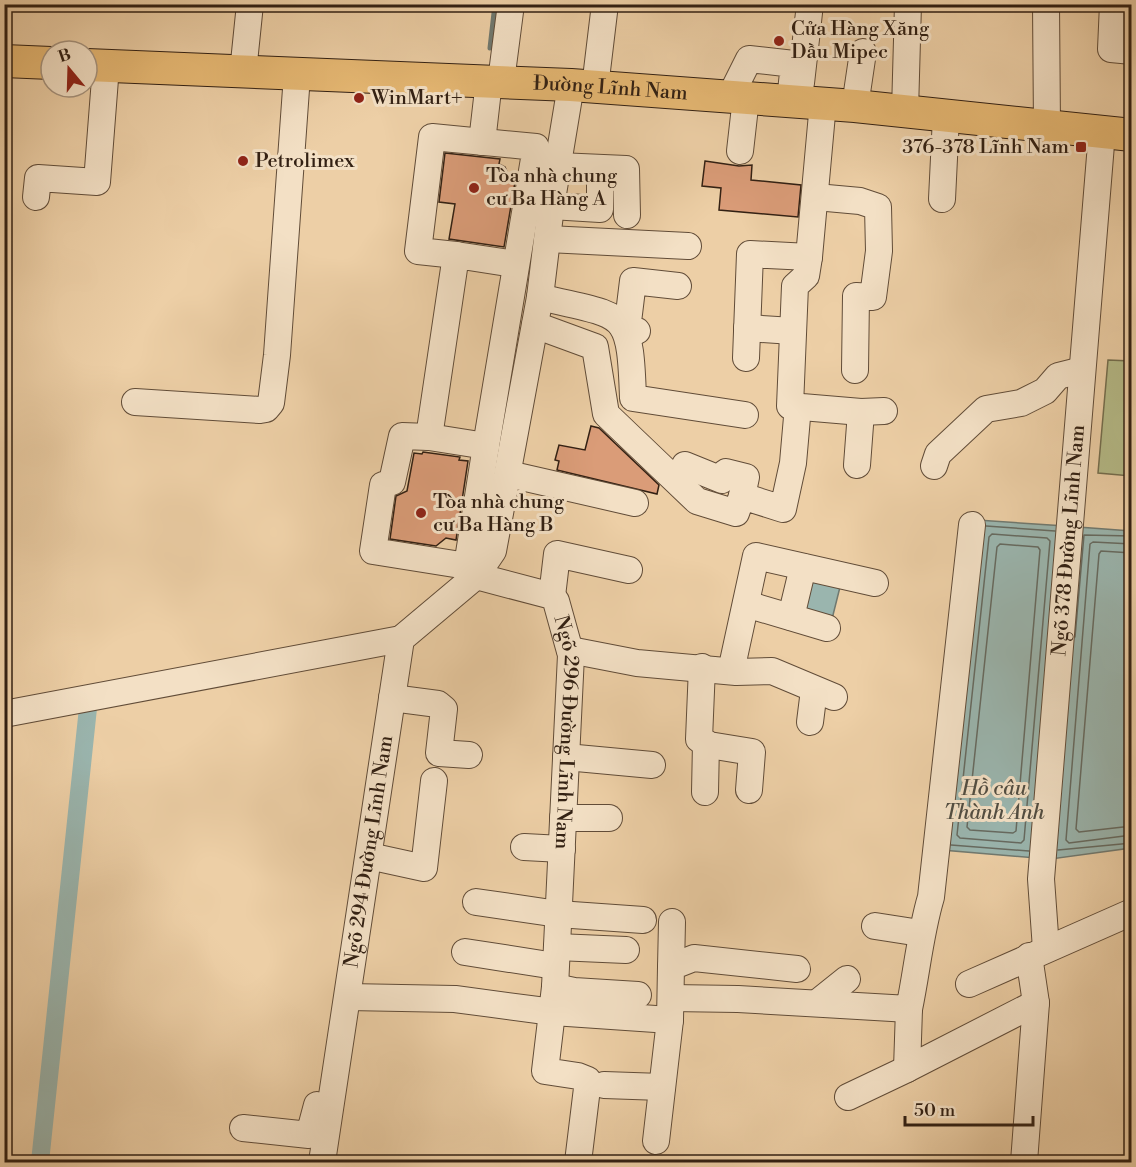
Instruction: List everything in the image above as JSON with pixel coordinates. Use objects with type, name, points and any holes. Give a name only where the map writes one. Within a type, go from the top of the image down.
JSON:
[{"type":"main road","points":[[4,61],[39,62]]},
{"type":"main road","name":"Đường Lĩnh Nam","points":[[99,65],[583,86],[855,105],[946,117],[1117,133]]},
{"type":"street","points":[[243,72],[250,4]]},
{"type":"street","points":[[482,142],[511,4]]},
{"type":"street","points":[[4,714],[401,639],[476,576],[493,551],[540,297],[558,166],[605,4]]},
{"type":"street","points":[[810,4],[804,101],[816,197],[806,276],[795,286],[790,406],[872,412],[857,465]]},
{"type":"street","points":[[905,111],[908,4]]},
{"type":"street","points":[[1046,4],[1047,127]]},
{"type":"street","points":[[1113,4],[1111,49],[1131,51]]},
{"type":"street","points":[[855,105],[863,52]]},
{"type":"street","points":[[135,402],[260,410],[269,407],[277,355],[297,75]]},
{"type":"street","points":[[738,97],[740,151]]},
{"type":"street","points":[[36,197],[38,178],[97,182],[96,99]]},
{"type":"street","points":[[942,199],[946,117]]},
{"type":"street","name":"Ngõ 378 Đường Lĩnh Nam","points":[[1024,1162],[1036,1003],[1041,879],[1082,370],[1117,133]]},
{"type":"street","points":[[486,446],[429,437],[402,436],[392,482],[383,485],[373,551],[467,567],[536,147],[432,137],[418,251],[515,264]]},
{"type":"street","points":[[558,166],[626,169],[627,215]]},
{"type":"street","points":[[551,206],[600,208],[600,178]]},
{"type":"street","points":[[816,197],[860,201],[878,207],[879,250],[873,297],[856,296],[855,370]]},
{"type":"street","points":[[548,239],[688,246]]},
{"type":"street","points":[[746,358],[750,254],[809,258]]},
{"type":"street","points":[[429,437],[456,255]]},
{"type":"street","points":[[678,286],[633,281],[631,347],[633,398],[745,415]]},
{"type":"street","points":[[540,297],[604,313],[619,320],[633,331]]},
{"type":"street","points":[[535,325],[595,347],[606,414],[697,501],[736,513],[746,477],[726,472],[722,480],[685,465]]},
{"type":"street","points":[[747,328],[793,331]]},
{"type":"street","points":[[934,466],[938,454],[986,409],[1021,403],[1045,391],[1058,376],[1082,370]]},
{"type":"street","points":[[742,496],[783,508],[793,463],[798,406]]},
{"type":"street","points":[[508,474],[635,503]]},
{"type":"street","points":[[907,1069],[909,1009],[917,971],[920,933],[931,897],[972,525]]},
{"type":"street","points":[[552,596],[557,554],[629,570]]},
{"type":"street","points":[[731,671],[756,556],[875,583]]},
{"type":"street","points":[[791,617],[804,567]]},
{"type":"street","name":"Ngõ 296 Đường Lĩnh Nam","points":[[476,576],[552,596],[556,601],[570,650],[558,914],[559,972],[545,1071],[578,1076],[588,1080],[578,1162]]},
{"type":"street","points":[[746,604],[827,628]]},
{"type":"street","name":"Ngõ 294 Đường Lĩnh Nam","points":[[322,1162],[401,639]]},
{"type":"street","points":[[570,650],[637,663],[731,671],[772,671],[824,694],[810,722]]},
{"type":"street","points":[[702,667],[699,739],[706,743],[752,752],[749,790]]},
{"type":"street","points":[[392,698],[438,704],[444,709],[439,753],[469,755]]},
{"type":"street","points":[[705,792],[706,743]]},
{"type":"street","points":[[566,757],[652,765]]},
{"type":"street","points":[[369,856],[424,867],[434,781]]},
{"type":"street","points":[[563,818],[609,818]]},
{"type":"street","points":[[524,847],[562,849]]},
{"type":"street","points":[[476,902],[558,914],[643,920]]},
{"type":"street","points":[[969,984],[1131,912]]},
{"type":"street","points":[[656,1141],[670,1009],[672,922]]},
{"type":"street","points":[[875,926],[920,933]]},
{"type":"street","points":[[465,952],[559,972],[626,950]]},
{"type":"street","points":[[671,967],[694,958],[797,969]]},
{"type":"street","points":[[559,972],[573,986],[638,992]]},
{"type":"street","points":[[817,1003],[847,979]]},
{"type":"street","points":[[348,997],[455,999],[553,1012],[817,1003],[909,1009]]},
{"type":"street","points":[[848,1097],[1036,1003]]},
{"type":"street","points":[[243,1128],[309,1135],[321,1087],[341,1040]]},
{"type":"street","points":[[604,1085],[662,1087]]},
{"type":"green space","points":[[1108,360],[1131,361],[1131,476],[1098,473]]},
{"type":"water","name":"Hồ câu Thành Anh","points":[[977,520],[1065,526],[1036,858],[942,850]]},
{"type":"water","points":[[1078,527],[1131,531],[1131,848],[1051,859]]},
{"type":"water","points":[[803,574],[841,583],[830,627],[794,617]]},
{"type":"building","name":"Tòa nhà chung cư Ba Hàng A","points":[[445,153],[500,159],[499,164],[505,167],[509,176],[516,176],[504,247],[449,239],[455,204],[439,202]]},
{"type":"building","points":[[705,161],[739,166],[752,165],[751,180],[801,185],[798,217],[719,210],[721,188],[702,186]]},
{"type":"building","points":[[591,426],[599,428],[659,485],[657,494],[557,470],[559,461],[555,460],[559,445],[585,450]]},
{"type":"building","name":"Tòa nhà chung cư Ba Hàng B","points":[[423,452],[460,457],[459,460],[468,461],[456,540],[446,538],[436,546],[390,539],[396,496],[407,491],[414,453],[422,454]]},
{"type":"waterway","points":[[490,48],[495,4]]},
{"type":"waterway","points":[[40,1162],[88,708]]},
{"type":"place","name":"Cửa Hàng Xăng Dầu Mipec","points":[[779,41]]},
{"type":"place","name":"WinMart+","points":[[359,98]]},
{"type":"place","name":"376-378 Lĩnh Nam","points":[[1081,147]]},
{"type":"place","name":"Petrolimex","points":[[243,161]]},
{"type":"place","name":"Tòa nhà chung cư Ba Hàng A","points":[[474,188]]},
{"type":"place","name":"Tòa nhà chung cư Ba Hàng B","points":[[421,513]]}]
